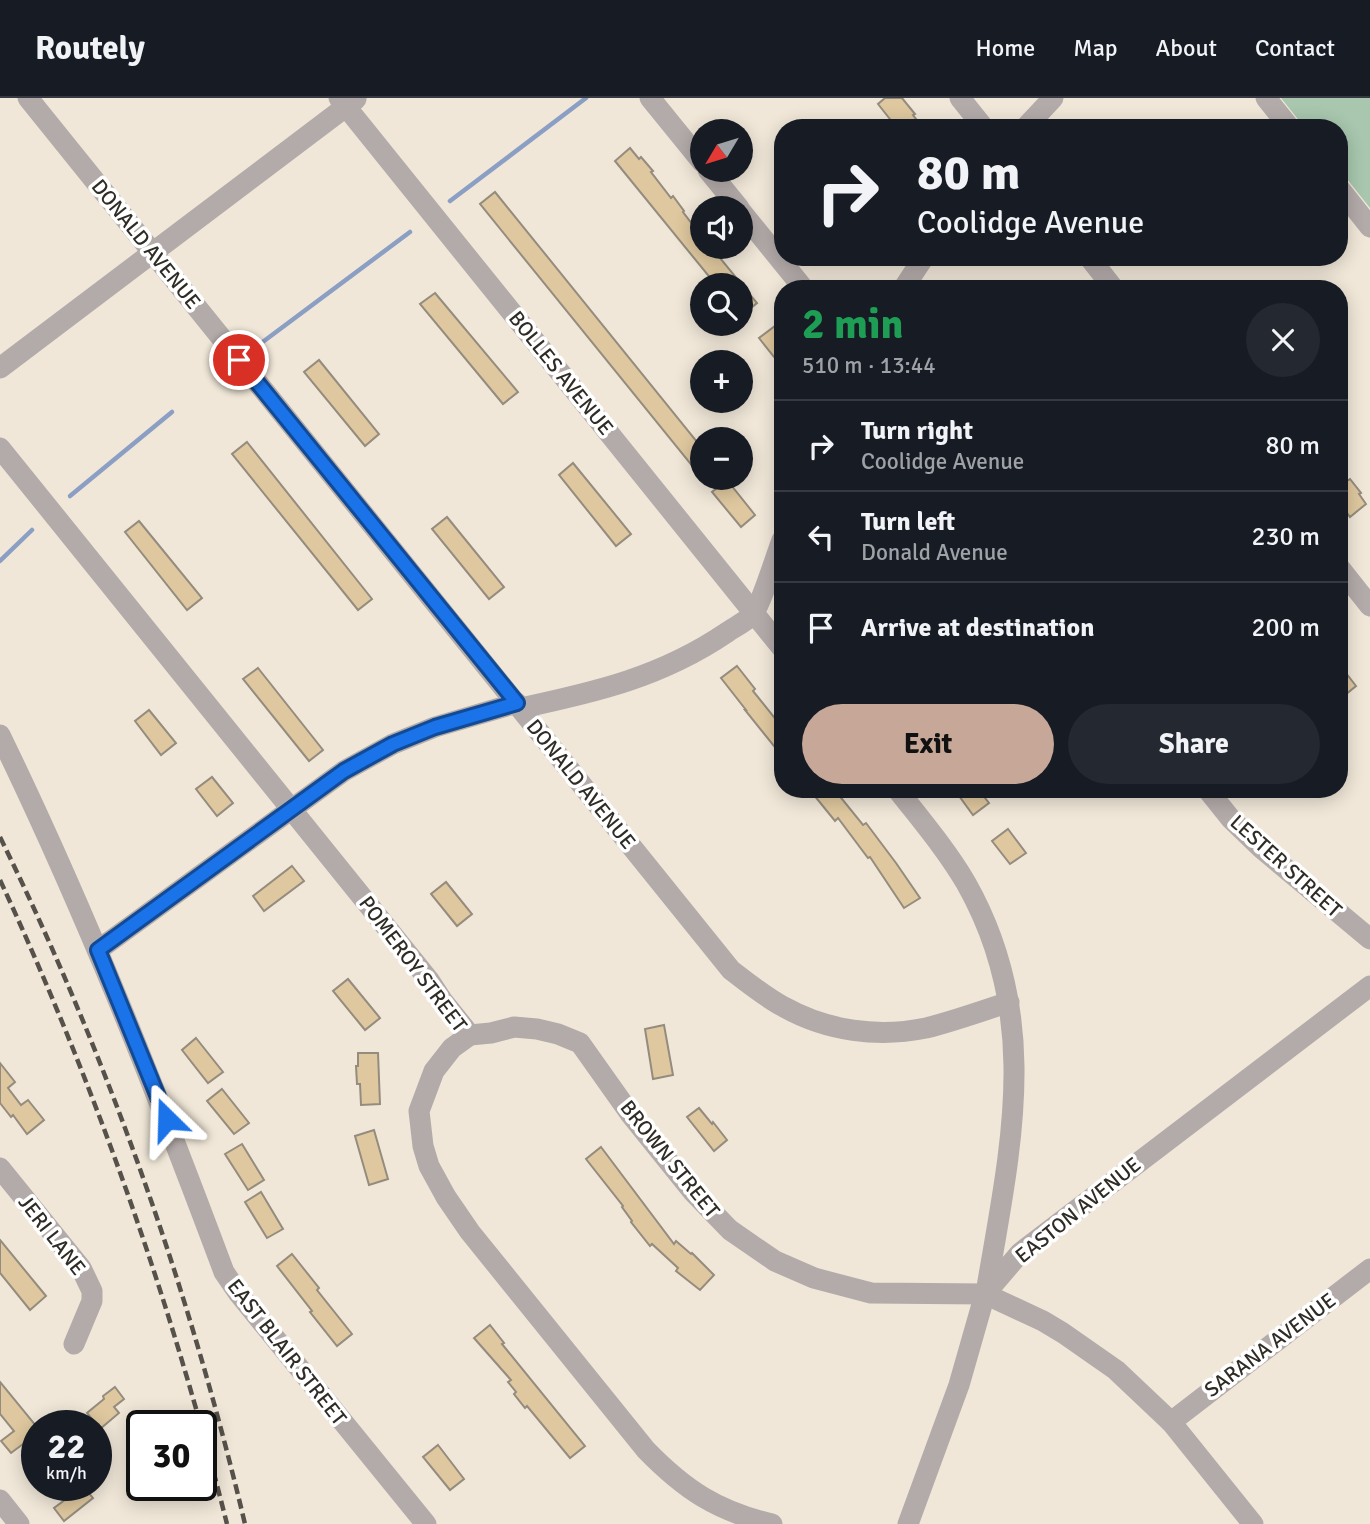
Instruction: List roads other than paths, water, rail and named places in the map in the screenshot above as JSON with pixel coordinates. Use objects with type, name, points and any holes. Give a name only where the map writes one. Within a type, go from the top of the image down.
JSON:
[{"type":"street","name":"DONALD AVENUE","points":[[27,98],[731,970],[776,1002],[814,1020],[859,1032],[894,1031],[942,1024],[1008,996]]},
{"type":"street","points":[[650,98],[690,147]]},
{"type":"street","points":[[961,98],[978,119]]},
{"type":"street","points":[[1033,119],[1053,98]]},
{"type":"street","points":[[1266,98],[1283,119]]},
{"type":"street","points":[[0,368],[347,101]]},
{"type":"street","name":"BOLLES AVENUE","points":[[347,101],[774,638]]},
{"type":"street","points":[[718,182],[729,196]]},
{"type":"street","points":[[1348,199],[1370,227]]},
{"type":"street","points":[[753,225],[774,252]]},
{"type":"street","points":[[786,266],[797,280]]},
{"type":"street","points":[[1096,266],[1107,280]]},
{"type":"street","name":"POMEROY STREET","points":[[0,448],[421,970],[470,1035],[452,1048],[434,1070],[419,1111],[423,1146],[429,1166],[463,1222],[646,1450],[665,1470],[713,1504],[772,1524]]},
{"type":"street","points":[[98,950],[290,808],[344,771],[393,744],[435,727],[519,706],[591,693],[628,682],[688,655],[754,613],[774,561]]},
{"type":"street","points":[[1348,578],[1370,606]]},
{"type":"street","name":"EAST BLAIR STREET","points":[[0,735],[98,950],[167,1119],[224,1272],[426,1524]]},
{"type":"street","points":[[904,798],[944,849],[966,884],[987,928],[1008,996],[1015,1052],[1014,1107],[1009,1157],[985,1294]]},
{"type":"street","name":"LESTER STREET","points":[[1214,798],[1261,848],[1370,939]]},
{"type":"street","name":"EASTON AVENUE","points":[[908,1524],[959,1385],[985,1294],[1020,1253],[1370,986]]},
{"type":"street","name":"BROWN STREET","points":[[470,1035],[513,1027],[558,1034],[580,1043],[631,1115],[693,1192],[730,1230],[775,1261],[814,1278],[871,1293],[985,1294],[1043,1321],[1093,1352],[1171,1422],[1253,1524]]},
{"type":"street","name":"JERI LANE","points":[[0,1168],[81,1268],[92,1291],[92,1301],[74,1344]]},
{"type":"street","name":"SARANA AVENUE","points":[[1171,1422],[1370,1269]]},
{"type":"street","points":[[0,1500],[19,1524]]},
{"type":"waterway","points":[[450,201],[586,98]]},
{"type":"waterway","points":[[260,344],[410,232]]},
{"type":"waterway","points":[[70,496],[172,412]]},
{"type":"waterway","points":[[0,561],[32,530]]},
{"type":"railway","points":[[0,837],[76,1003],[142,1174],[198,1348],[245,1524]]},
{"type":"railway","points":[[0,880],[68,1037],[128,1196],[181,1359],[227,1524]]}]
